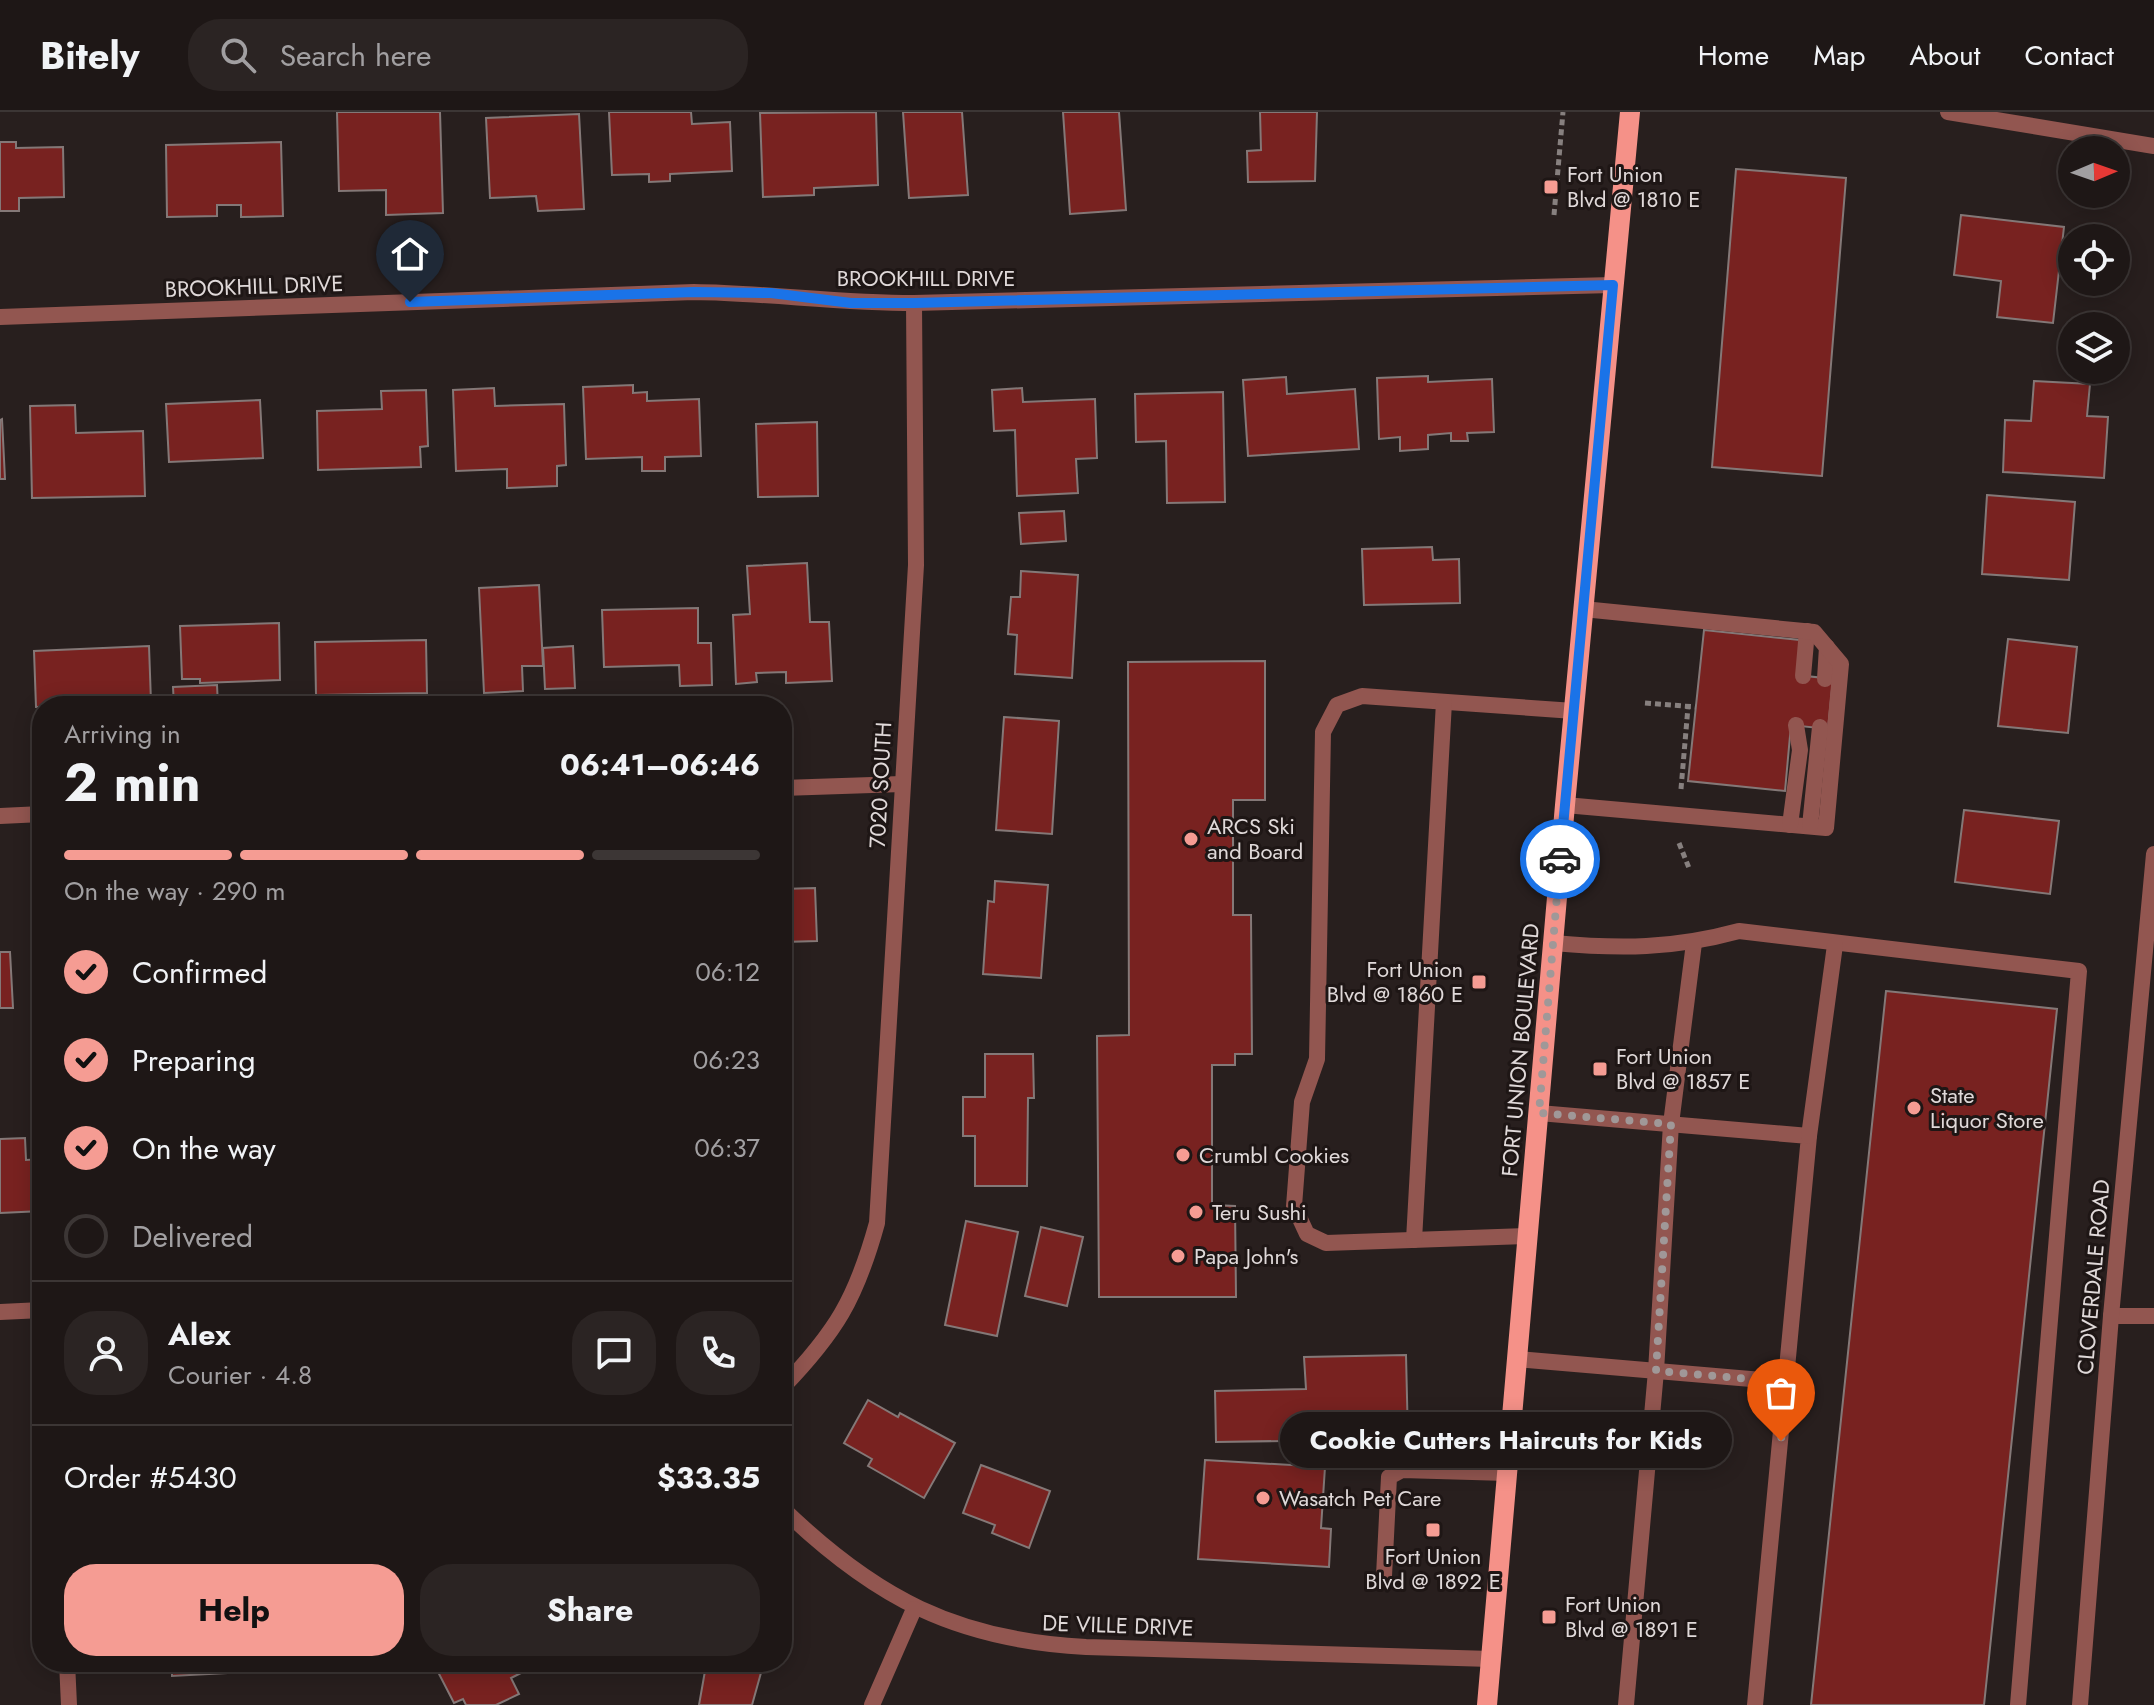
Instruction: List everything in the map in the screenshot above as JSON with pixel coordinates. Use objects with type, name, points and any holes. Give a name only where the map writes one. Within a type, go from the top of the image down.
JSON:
[{"type":"main road","name":"FORT UNION BOULEVARD","points":[[1487,1705],[1565,805],[1630,112]]},
{"type":"street","points":[[1948,112],[2154,146]]},
{"type":"street","name":"BROOKHILL DRIVE","points":[[0,317],[694,292],[771,293],[851,303],[914,303],[1613,285]]},
{"type":"street","name":"7020 SOUTH","points":[[792,1378],[822,1347],[846,1310],[865,1268],[877,1223],[916,565],[914,303]]},
{"type":"street","points":[[1565,805],[1826,828],[1841,664],[1814,632],[1583,609]]},
{"type":"street","points":[[1803,676],[1807,631]]},
{"type":"street","points":[[1825,679],[1827,647]]},
{"type":"street","points":[[1528,1236],[1326,1243],[1307,1234],[1294,1206],[1302,1102],[1317,1059],[1323,732],[1337,705],[1362,696],[1574,711]]},
{"type":"street","points":[[1414,1240],[1444,702]]},
{"type":"street","points":[[1790,825],[1800,750],[1796,725]]},
{"type":"street","points":[[1810,826],[1820,727]]},
{"type":"street","points":[[792,788],[902,784]]},
{"type":"street","points":[[0,816],[32,814]]},
{"type":"street","name":"CLOVERDALE ROAD","points":[[2080,1705],[2111,1316],[2154,854]]},
{"type":"street","points":[[1553,943],[1623,949],[1694,943],[1739,931],[1835,945],[2079,971],[2018,1705]]},
{"type":"street","points":[[1626,1705],[1656,1371],[1671,1124],[1694,943]]},
{"type":"street","points":[[1755,1705],[1809,1136],[1835,945]]},
{"type":"street","points":[[1539,1113],[1809,1136]]},
{"type":"street","points":[[0,1312],[32,1310]]},
{"type":"street","points":[[2111,1316],[2154,1316]]},
{"type":"street","points":[[1517,1359],[1786,1382]]},
{"type":"street","points":[[1384,1576],[1389,1477],[1402,1470],[1507,1473]]},
{"type":"street","name":"DE VILLE DRIVE","points":[[792,1517],[865,1579],[914,1609],[987,1634],[1035,1644],[1491,1659]]},
{"type":"street","points":[[872,1705],[914,1609]]},
{"type":"street","points":[[67,1672],[69,1705]]},
{"type":"path","points":[[1554,215],[1563,112]]},
{"type":"path","points":[[1645,703],[1696,707]]},
{"type":"path","points":[[1681,793],[1688,707]]},
{"type":"building","points":[[337,112],[440,112],[443,213],[386,215],[386,190],[339,191]]},
{"type":"building","points":[[609,112],[691,112],[692,124],[730,122],[732,171],[670,174],[670,181],[649,182],[649,174],[612,175]]},
{"type":"building","points":[[876,112],[878,185],[814,188],[814,195],[763,197],[760,113]]},
{"type":"building","points":[[903,112],[962,112],[968,195],[909,198]]},
{"type":"building","points":[[1063,112],[1119,112],[1126,210],[1070,214]]},
{"type":"building","points":[[1260,112],[1317,112],[1315,181],[1248,182],[1247,151],[1261,150]]},
{"type":"building","points":[[579,114],[584,209],[538,211],[536,196],[490,198],[486,118]]},
{"type":"building","points":[[0,142],[16,142],[16,148],[63,147],[64,197],[19,198],[19,211],[0,211]]},
{"type":"building","points":[[281,142],[283,216],[241,217],[241,205],[217,205],[217,216],[167,217],[166,145]]},
{"type":"building","points":[[1736,169],[1846,178],[1822,476],[1712,467]]},
{"type":"building","points":[[1961,215],[2058,226],[2058,279],[2053,323],[1997,317],[2001,281],[1954,275]]},
{"type":"building","points":[[1428,376],[1428,382],[1492,379],[1494,432],[1467,433],[1468,441],[1451,441],[1451,433],[1428,435],[1428,449],[1400,451],[1400,437],[1379,439],[1377,378]]},
{"type":"building","points":[[1286,377],[1287,394],[1355,389],[1359,449],[1248,456],[1243,380]]},
{"type":"building","points":[[2034,381],[2090,384],[2087,416],[2108,417],[2104,478],[2003,472],[2005,420],[2031,421]]},
{"type":"building","points":[[633,385],[633,393],[647,392],[647,401],[699,399],[701,456],[665,457],[665,471],[642,471],[642,457],[586,459],[583,387]]},
{"type":"building","points":[[494,388],[495,406],[564,404],[566,465],[557,466],[557,486],[507,488],[507,469],[456,471],[453,390]]},
{"type":"building","points":[[1022,388],[1023,402],[1095,399],[1097,458],[1076,459],[1078,493],[1017,496],[1015,430],[994,431],[992,390]]},
{"type":"building","points":[[426,390],[428,446],[420,447],[421,467],[318,470],[317,411],[382,409],[381,391]]},
{"type":"building","points":[[1223,392],[1225,502],[1167,503],[1166,441],[1136,442],[1135,394]]},
{"type":"building","points":[[260,400],[263,458],[169,462],[166,404]]},
{"type":"building","points":[[75,405],[76,433],[143,431],[145,496],[32,498],[30,406]]},
{"type":"building","points":[[2,419],[5,479],[0,479]]},
{"type":"building","points":[[817,422],[818,496],[758,497],[756,424]]},
{"type":"building","points":[[1987,495],[2075,502],[2069,580],[1982,574]]},
{"type":"building","points":[[1064,511],[1066,541],[1021,544],[1019,513]]},
{"type":"building","points":[[1432,547],[1433,560],[1459,559],[1460,603],[1364,605],[1362,549]]},
{"type":"building","points":[[807,563],[810,622],[829,622],[832,681],[786,683],[786,672],[756,673],[757,682],[736,684],[733,615],[750,614],[747,566]]},
{"type":"building","points":[[1021,571],[1078,575],[1072,678],[1015,674],[1017,635],[1008,634],[1011,597],[1020,597]]},
{"type":"building","points":[[539,585],[543,666],[522,666],[523,691],[484,693],[479,588]]},
{"type":"building","points":[[698,608],[698,643],[711,643],[712,685],[680,686],[679,665],[604,667],[602,610]]},
{"type":"building","points":[[279,623],[280,680],[200,683],[200,679],[182,679],[180,626]]},
{"type":"building","points":[[1704,630],[1800,640],[1797,675],[1833,679],[1828,729],[1791,725],[1785,791],[1688,781]]},
{"type":"building","points":[[2008,639],[2077,647],[2068,733],[1998,726]]},
{"type":"building","points":[[426,640],[427,693],[316,695],[315,642]]},
{"type":"building","points":[[149,646],[151,696],[36,696],[34,651]]},
{"type":"building","points":[[573,646],[575,688],[545,689],[543,648]]},
{"type":"building","points":[[1265,661],[1265,800],[1233,800],[1233,915],[1251,915],[1252,1054],[1235,1054],[1235,1065],[1212,1065],[1212,1205],[1235,1206],[1236,1297],[1099,1297],[1097,1036],[1129,1035],[1128,662]]},
{"type":"building","points":[[217,685],[218,696],[173,696],[173,687]]},
{"type":"building","points":[[1004,717],[1059,721],[1052,834],[996,830]]},
{"type":"building","points":[[1964,810],[2059,821],[2050,894],[1955,882]]},
{"type":"building","points":[[995,881],[1048,885],[1041,978],[983,974],[988,901],[994,902]]},
{"type":"building","points":[[815,888],[817,941],[792,942],[792,889]]},
{"type":"building","points":[[0,952],[10,952],[13,1008],[0,1008]]},
{"type":"building","points":[[1886,991],[2057,1009],[1984,1705],[1811,1705]]},
{"type":"building","points":[[985,1054],[1033,1054],[1034,1098],[1028,1098],[1027,1186],[975,1186],[975,1136],[963,1136],[963,1097],[985,1097]]},
{"type":"building","points":[[25,1138],[26,1160],[32,1160],[32,1211],[0,1213],[0,1139]]},
{"type":"building","points":[[966,1221],[1018,1232],[997,1336],[945,1325]]},
{"type":"building","points":[[1041,1227],[1083,1237],[1067,1306],[1025,1296]]},
{"type":"building","points":[[1406,1355],[1408,1439],[1216,1442],[1215,1391],[1306,1389],[1304,1357]]},
{"type":"building","points":[[868,1400],[898,1417],[900,1413],[955,1443],[924,1498],[868,1466],[872,1459],[844,1443]]},
{"type":"building","name":"Wasatch Pet Care","points":[[1205,1460],[1325,1467],[1321,1528],[1331,1529],[1329,1567],[1198,1559]]},
{"type":"building","points":[[981,1465],[1050,1491],[1029,1548],[992,1533],[995,1525],[963,1513]]},
{"type":"building","points":[[172,1672],[227,1672],[227,1673],[172,1676]]},
{"type":"building","points":[[438,1672],[523,1672],[511,1678],[519,1694],[496,1705],[466,1705],[463,1699],[454,1703]]},
{"type":"building","points":[[705,1672],[761,1672],[752,1705],[699,1705]]},
{"type":"way so far","points":[[1560,859],[1539,1113],[1671,1124],[1656,1371],[1786,1382],[1781,1441]]},
{"type":"place","name":"Fort Union Blvd @ 1810 E","points":[[1551,187]]},
{"type":"place","name":"ARCS Ski and Board","points":[[1191,839]]},
{"type":"place","name":"Fort Union Blvd @ 1860 E","points":[[1479,982]]},
{"type":"place","name":"Fort Union Blvd @ 1857 E","points":[[1600,1069]]},
{"type":"place","name":"State Liquor Store","points":[[1914,1108]]},
{"type":"place","name":"Crumbl Cookies","points":[[1183,1155]]},
{"type":"place","name":"Teru Sushi","points":[[1196,1212]]},
{"type":"place","name":"Papa John's","points":[[1178,1256]]},
{"type":"place","name":"Cookie Cutters Haircuts for Kids","points":[[1781,1441]]},
{"type":"place","name":"Wasatch Pet Care","points":[[1263,1498]]},
{"type":"place","name":"Fort Union Blvd @ 1892 E","points":[[1433,1530]]},
{"type":"place","name":"Fort Union Blvd @ 1891 E","points":[[1549,1617]]},
{"type":"route","points":[[410,302],[694,292],[771,293],[851,303],[914,303],[1613,285],[1560,859]]}]
